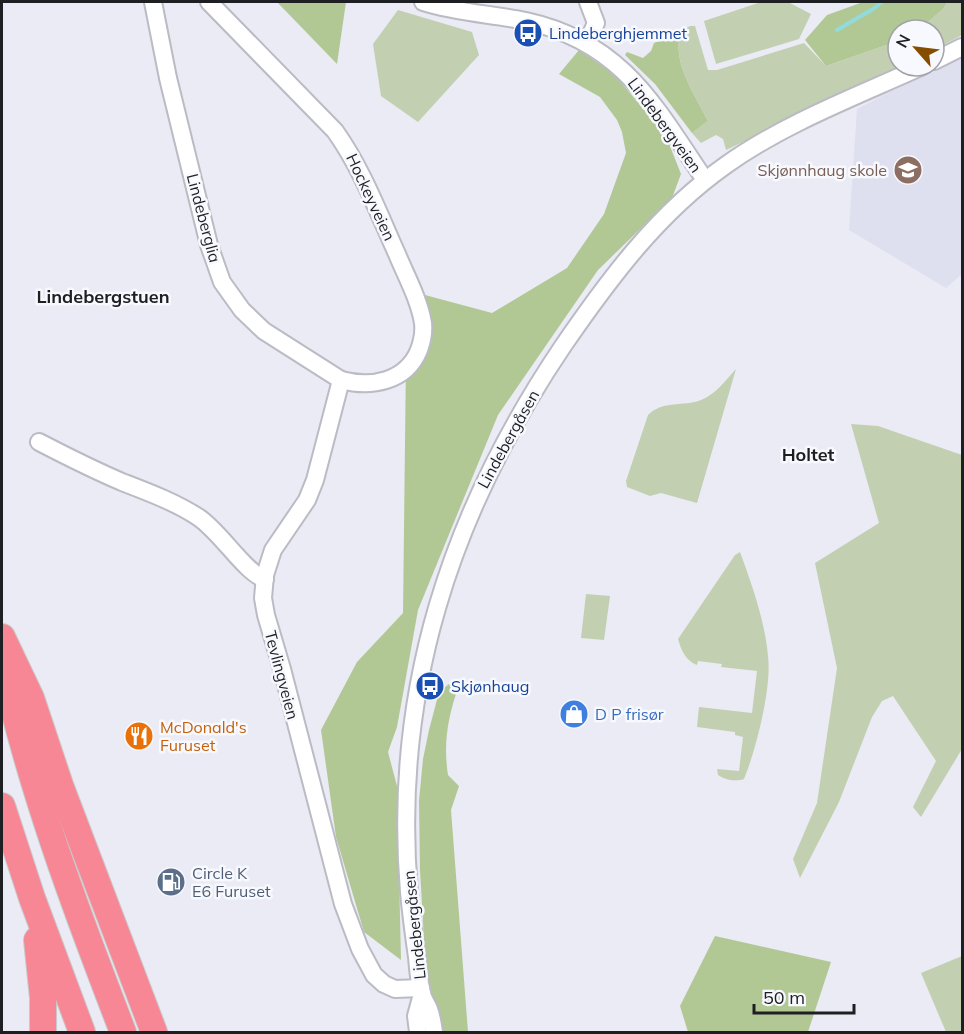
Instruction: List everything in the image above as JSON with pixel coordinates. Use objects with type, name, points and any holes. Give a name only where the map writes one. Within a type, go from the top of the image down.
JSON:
[{"type":"highway","points":[[2,637],[31,698],[60,785],[154,1032]]},
{"type":"highway","points":[[2,658],[20,737],[50,836],[123,1032]]},
{"type":"highway","points":[[2,806],[32,898],[82,1032]]},
{"type":"highway","points":[[32,898],[41,971],[43,1022]]},
{"type":"street","name":"Lindeberglia","points":[[153,2],[168,78],[209,245],[222,282],[242,310],[264,332],[341,380]]},
{"type":"street","name":"Hockeyveien","points":[[209,2],[336,130],[359,168],[414,294],[423,322],[423,332],[419,349],[407,368],[393,378],[374,383],[358,384],[341,380]]},
{"type":"street","name":"Lindebergveien","points":[[423,2],[540,25],[587,43],[614,61],[649,98],[705,180]]},
{"type":"street","points":[[587,43],[596,23],[588,2]]},
{"type":"street","points":[[946,55],[963,46]]},
{"type":"street","name":"Lindebergåsen","points":[[434,1032],[430,1012],[421,991],[409,887],[406,801],[410,738],[425,651],[445,578],[486,478],[551,364],[635,248],[667,215],[705,180],[728,163],[772,137],[897,78]]},
{"type":"street","points":[[39,442],[182,507],[217,531],[253,574],[265,579],[273,550],[307,500],[315,480],[341,380]]},
{"type":"street","name":"Tevlingveien","points":[[265,579],[263,598],[266,615],[346,913],[360,949],[378,980],[395,989],[421,991]]},
{"type":"street","name":"Lindebergåsen","points":[[418,1032],[416,1016],[421,991]]},
{"type":"shaded area","name":"Skjønnhaug skole","points":[[962,54],[962,274],[946,288],[849,230],[857,109],[916,78],[946,78],[946,62]]},
{"type":"green space","points":[[277,2],[346,2],[337,64]]},
{"type":"green space","points":[[761,2],[788,2],[811,14],[799,39],[716,64],[704,21]]},
{"type":"green space","points":[[863,2],[947,2],[933,18],[886,18],[886,45],[826,66],[805,40],[827,15]]},
{"type":"green space","points":[[947,2],[962,2],[962,35],[946,44],[946,18],[933,18]]},
{"type":"green space","points":[[398,10],[472,32],[479,55],[418,122],[381,96],[373,44]]},
{"type":"green space","points":[[690,26],[695,26],[708,70],[717,70],[804,43],[826,66],[886,45],[886,74],[726,150],[723,139],[716,135],[701,143],[692,133],[708,121],[683,71],[679,39],[675,35]]},
{"type":"green space","points":[[675,35],[679,39],[683,71],[708,121],[692,133],[655,84],[625,55],[627,52],[643,58],[651,51],[654,43]]},
{"type":"green space","points":[[579,50],[614,74],[666,136],[681,174],[672,198],[598,270],[498,415],[418,610],[397,727],[388,752],[397,786],[401,960],[364,932],[336,837],[321,730],[357,662],[403,613],[406,358],[427,317],[425,295],[492,313],[567,268],[604,214],[626,153],[617,120],[600,97],[559,74]]},
{"type":"green space","points":[[736,369],[697,503],[661,493],[650,496],[627,487],[626,481],[648,415],[660,407],[701,400],[720,387]]},
{"type":"green space","points":[[851,424],[878,426],[962,455],[962,749],[921,817],[913,807],[936,761],[893,696],[882,701],[872,717],[839,802],[800,878],[793,859],[817,803],[837,668],[815,563],[879,523]]},
{"type":"green space","points":[[740,552],[761,616],[769,669],[762,718],[753,752],[744,779],[734,780],[718,775],[717,769],[739,771],[743,737],[735,735],[735,732],[697,727],[699,707],[752,713],[757,671],[721,667],[722,664],[698,661],[697,665],[684,655],[678,639],[735,555]]},
{"type":"green space","points":[[586,594],[610,596],[604,640],[581,638]]},
{"type":"green space","points":[[449,684],[459,685],[449,719],[446,752],[448,775],[459,786],[451,810],[468,1032],[440,1032],[426,975],[420,870],[419,801],[423,759],[439,692]]},
{"type":"green space","points":[[715,936],[831,962],[808,1032],[688,1032],[680,1006]]},
{"type":"green space","points":[[962,956],[962,1032],[946,1032],[921,973]]},
{"type":"waterway","points":[[837,30],[882,2]]},
{"type":"place","name":"Lindeberghjemmet","points":[[528,33]]},
{"type":"place","name":"Skjønnhaug skole","points":[[908,170]]},
{"type":"place","name":"Skjønhaug","points":[[430,686]]},
{"type":"place","name":"D P frisør","points":[[574,714]]},
{"type":"place","name":"McDonald's Furuset","points":[[139,736]]},
{"type":"place","name":"Circle K E6 Furuset","points":[[171,882]]},
{"type":"district","name":"Lindebergstuen","points":[[103,297]]},
{"type":"district","name":"Holtet","points":[[808,455]]}]
